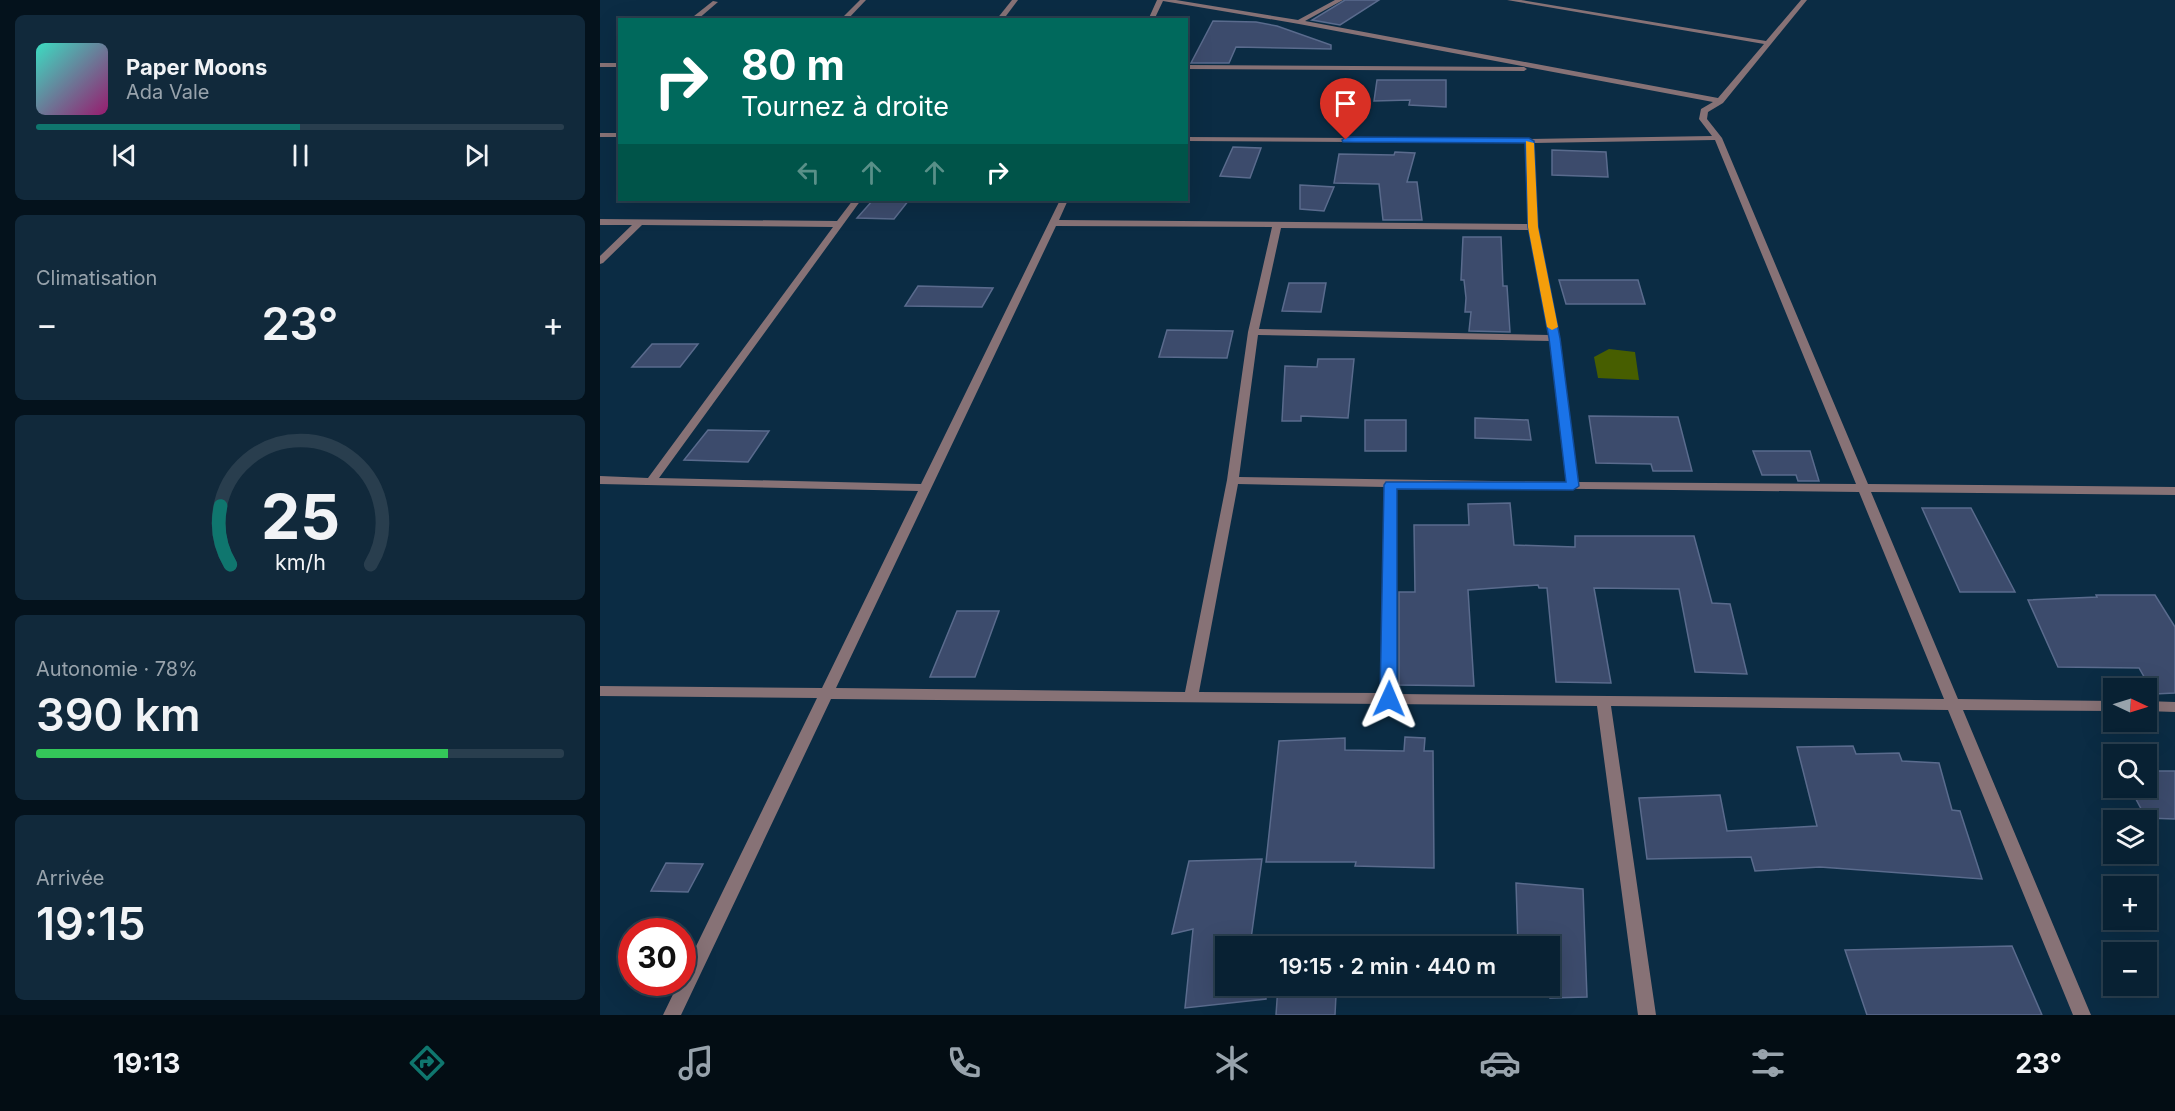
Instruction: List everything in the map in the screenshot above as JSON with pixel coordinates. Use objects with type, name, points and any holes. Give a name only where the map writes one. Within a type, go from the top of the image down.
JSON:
[{"type":"street","points":[[845,18],[863,0]]},
{"type":"street","points":[[1001,18],[1015,0]]},
{"type":"street","points":[[1152,18],[1162,0],[1562,69],[1720,100]]},
{"type":"street","points":[[1299,22],[1340,0]]},
{"type":"street","points":[[1510,0],[1767,43]]},
{"type":"street","points":[[1804,0],[1720,100],[1704,111],[1703,119],[1718,138],[2082,1015]]},
{"type":"street","points":[[695,18],[715,2]]},
{"type":"street","points":[[1427,69],[1452,51]]},
{"type":"street","points":[[600,65],[618,65]]},
{"type":"street","points":[[1188,67],[1562,69]]},
{"type":"street","points":[[600,135],[618,135]]},
{"type":"street","points":[[1188,139],[1529,141],[1718,138]]},
{"type":"street","points":[[1529,141],[1533,227],[1555,338],[1573,486]]},
{"type":"street","points":[[651,481],[856,201]]},
{"type":"street","points":[[672,1015],[1064,201]]},
{"type":"street","points":[[600,222],[840,224]]},
{"type":"street","points":[[600,261],[640,222]]},
{"type":"street","points":[[1053,223],[1533,227]]},
{"type":"street","points":[[1191,697],[1233,480],[1253,332],[1277,225]]},
{"type":"street","points":[[1253,332],[1555,338]]},
{"type":"street","points":[[600,480],[926,488]]},
{"type":"street","points":[[1233,480],[1391,485],[1862,486],[2175,490]]},
{"type":"street","points":[[1389,699],[1391,485]]},
{"type":"street","points":[[600,692],[2103,706]]},
{"type":"street","points":[[1603,701],[1647,1015]]},
{"type":"street","points":[[2157,706],[2175,707]]},
{"type":"shaded area","points":[[1609,349],[1635,352],[1639,380],[1598,378],[1594,357]]},
{"type":"building","points":[[1345,0],[1379,0],[1340,25],[1312,20]]},
{"type":"building","points":[[1213,21],[1256,22],[1277,26],[1331,45],[1331,49],[1236,47],[1229,63],[1191,63]]},
{"type":"building","points":[[1377,80],[1446,80],[1446,107],[1409,105],[1410,100],[1374,101]]},
{"type":"building","points":[[1233,147],[1261,148],[1250,178],[1220,176]]},
{"type":"building","points":[[1552,150],[1606,152],[1608,177],[1552,175]]},
{"type":"building","points":[[1395,152],[1415,153],[1407,182],[1417,182],[1422,220],[1383,220],[1379,184],[1334,183],[1339,154],[1394,155]]},
{"type":"building","points":[[1300,185],[1334,187],[1324,211],[1300,209]]},
{"type":"building","points":[[872,201],[908,201],[894,219],[857,218]]},
{"type":"building","points":[[1463,237],[1501,237],[1503,286],[1507,286],[1510,332],[1469,331],[1471,312],[1465,312],[1464,280],[1461,280]]},
{"type":"building","points":[[1559,280],[1638,280],[1645,304],[1566,304]]},
{"type":"building","points":[[1289,283],[1326,283],[1321,312],[1282,311]]},
{"type":"building","points":[[918,286],[993,288],[982,307],[905,306]]},
{"type":"building","points":[[1167,330],[1233,331],[1227,358],[1159,357]]},
{"type":"building","points":[[652,344],[698,344],[680,367],[632,367]]},
{"type":"building","points":[[1318,359],[1354,359],[1348,418],[1301,416],[1301,421],[1282,421],[1285,366],[1317,367]]},
{"type":"building","points":[[1589,416],[1678,417],[1692,471],[1653,471],[1651,464],[1596,463]]},
{"type":"building","points":[[1475,418],[1528,420],[1531,440],[1475,438]]},
{"type":"building","points":[[1365,420],[1406,420],[1406,451],[1365,451]]},
{"type":"building","points":[[708,430],[769,431],[748,462],[684,460]]},
{"type":"building","points":[[1753,451],[1810,451],[1819,481],[1798,481],[1796,475],[1762,475]]},
{"type":"building","points":[[1510,503],[1514,545],[1575,547],[1575,536],[1694,536],[1712,603],[1730,604],[1747,674],[1695,672],[1679,589],[1594,588],[1611,683],[1556,682],[1547,588],[1539,588],[1538,585],[1468,590],[1474,686],[1399,685],[1399,592],[1415,592],[1414,525],[1469,525],[1468,504]]},
{"type":"building","points":[[1922,508],[1971,508],[2015,592],[1960,592]]},
{"type":"building","points":[[2096,595],[2155,595],[2175,627],[2175,693],[2157,694],[2157,678],[2145,678],[2139,668],[2058,667],[2028,600],[2097,597]]},
{"type":"building","points":[[957,611],[999,611],[975,677],[930,677]]},
{"type":"building","points":[[1405,737],[1425,738],[1424,751],[1433,751],[1434,868],[1355,866],[1356,862],[1266,862],[1279,741],[1345,738],[1345,750],[1404,751]]},
{"type":"building","points":[[1853,746],[1856,754],[1899,753],[1902,761],[1939,763],[1952,810],[1960,811],[1982,879],[1820,867],[1755,871],[1751,857],[1647,859],[1639,798],[1720,795],[1727,831],[1817,826],[1797,747]]},
{"type":"building","points":[[2157,771],[2175,771],[2175,819],[2157,818],[2157,810],[2142,810],[2135,798],[2157,798]]},
{"type":"building","points":[[1262,859],[1251,936],[1215,936],[1215,996],[1266,996],[1266,999],[1185,1008],[1193,929],[1172,934],[1189,861]]},
{"type":"building","points":[[666,863],[703,864],[688,892],[651,891]]},
{"type":"building","points":[[1516,883],[1583,889],[1587,997],[1550,998],[1550,996],[1560,996],[1560,936],[1518,936]]},
{"type":"building","points":[[2012,946],[2042,1015],[1867,1015],[1845,950]]},
{"type":"building","points":[[1277,996],[1336,996],[1335,1015],[1276,1015]]},
{"type":"slow traffic","points":[[1529,143],[1533,227],[1552,327]]},
{"type":"route","points":[[1346,140],[1529,141],[1533,227],[1555,338],[1573,486],[1391,485],[1389,699]]}]
